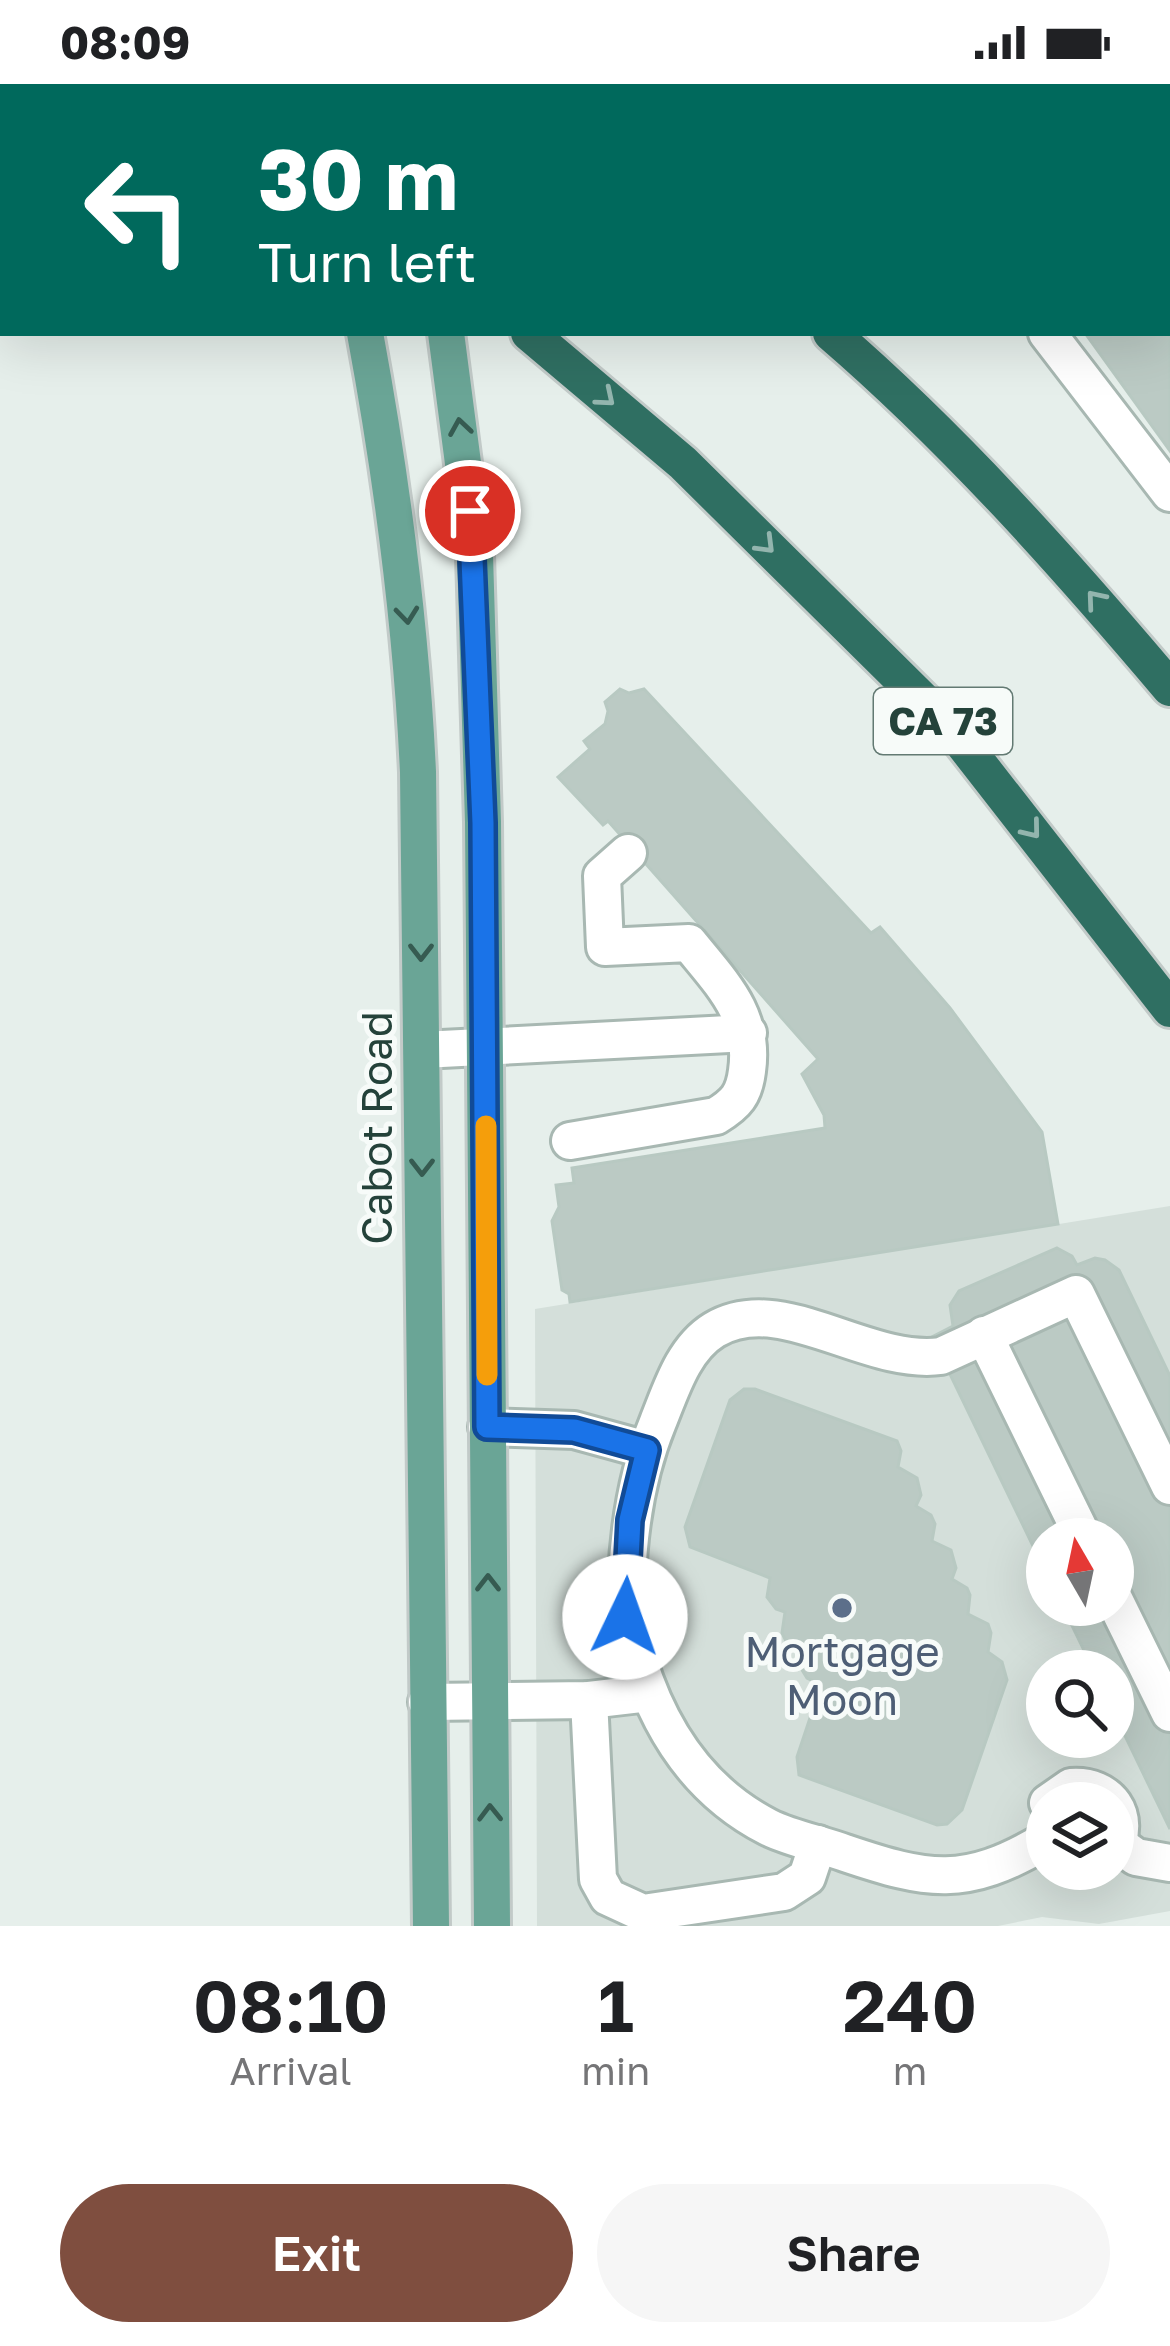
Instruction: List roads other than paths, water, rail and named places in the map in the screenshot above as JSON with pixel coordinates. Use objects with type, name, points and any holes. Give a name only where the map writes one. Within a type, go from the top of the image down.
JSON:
[{"type":"highway","name":"CA 73","points":[[534,336],[683,463],[950,728],[1170,1009]]},
{"type":"highway","points":[[834,336],[875,371],[1079,580],[1170,688]]},
{"type":"main road","name":"Cabot Road","points":[[366,336],[393,484],[412,661],[421,854],[430,1926]]},
{"type":"main road","points":[[446,336],[475,555],[485,1047],[492,1926]]},
{"type":"lane","points":[[1049,336],[1170,493]]},
{"type":"lane","points":[[571,1141],[716,1116],[736,1104],[745,1086],[748,1033],[741,1009],[689,943],[605,947],[602,876],[628,854]]},
{"type":"lane","points":[[422,1050],[748,1033]]},
{"type":"lane","points":[[1026,1854],[1004,1865],[958,1875],[911,1875],[768,1827],[709,1785],[673,1742],[649,1693],[625,1617],[630,1520],[647,1450],[691,1351],[715,1329],[745,1320],[800,1322],[875,1352],[922,1358],[941,1356],[1076,1294],[1170,1486]]},
{"type":"lane","points":[[984,1335],[1074,1518]]},
{"type":"lane","points":[[487,1427],[574,1430],[647,1450]]},
{"type":"lane","points":[[1127,1626],[1170,1713]]},
{"type":"lane","points":[[427,1702],[589,1700],[649,1693]]},
{"type":"lane","points":[[589,1700],[598,1879],[608,1897],[622,1906],[643,1913],[784,1892],[807,1877],[818,1844]]},
{"type":"lane","points":[[1134,1856],[1170,1863]]},
{"type":"place","name":"Mortgage Moon","points":[[842,1608]]}]
